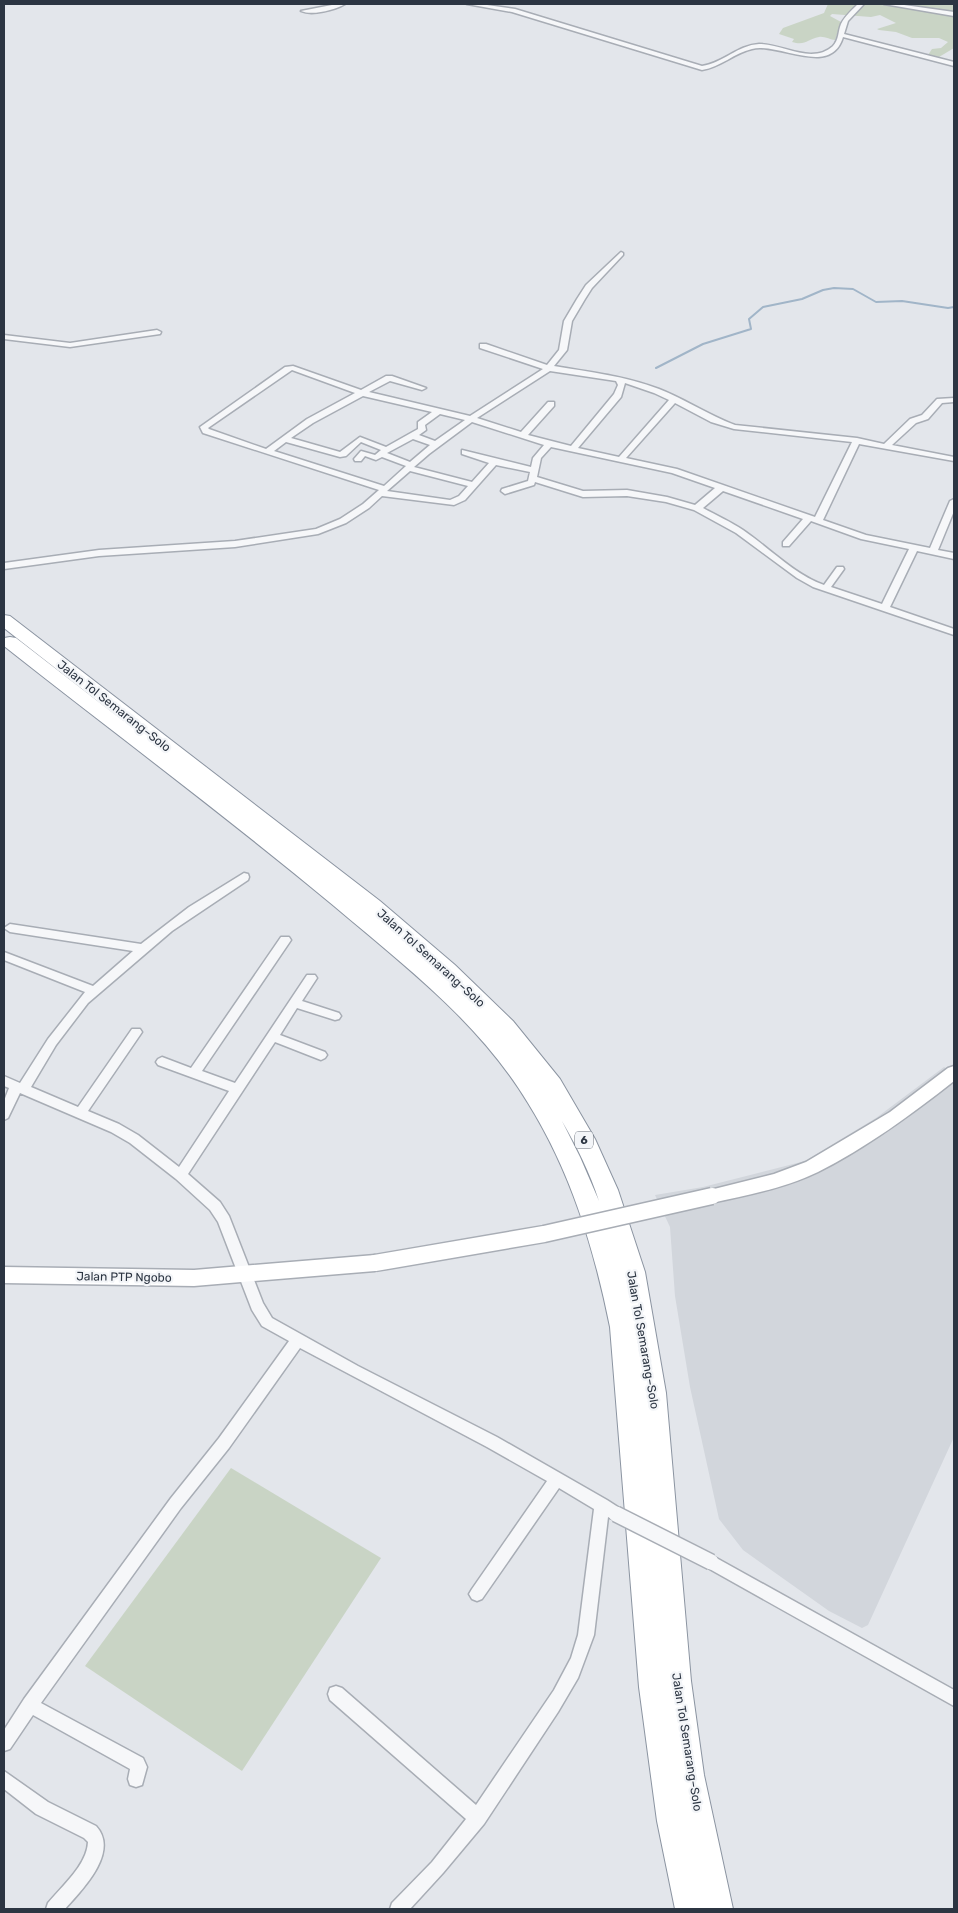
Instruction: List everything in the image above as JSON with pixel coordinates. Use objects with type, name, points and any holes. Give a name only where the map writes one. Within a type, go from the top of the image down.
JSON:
[{"type":"highway","name":"Jalan Tol Semarang–Solo","points":[[4,620],[373,906],[448,970],[506,1027],[552,1085],[587,1145],[607,1190],[633,1272],[646,1344],[654,1393],[677,1681],[690,1775],[718,1909]]},
{"type":"highway","name":"Jalan Tol Semarang–Solo","points":[[4,637],[314,878],[429,974],[477,1019],[516,1067],[549,1118],[582,1182],[606,1252],[622,1324],[630,1402],[640,1555],[657,1737],[678,1860],[690,1909]]},
{"type":"main road","name":"Jalan PTP Ngobo","points":[[4,1275],[151,1278],[244,1275],[375,1263],[501,1241],[671,1207],[776,1181],[812,1167],[896,1117],[954,1072]]},
{"type":"street","points":[[304,11],[342,4]]},
{"type":"street","points":[[470,4],[513,10],[699,68],[715,65],[754,46],[820,56],[837,45],[844,25],[861,4]]},
{"type":"street","points":[[887,4],[954,14]]},
{"type":"street","points":[[842,34],[954,64]]},
{"type":"street","points":[[4,566],[99,553],[235,544],[318,531],[343,521],[383,491],[409,467],[472,418],[549,368],[563,350],[568,321],[581,298],[621,254]]},
{"type":"street","points":[[4,337],[70,345],[157,332]]},
{"type":"street","points":[[483,346],[549,368],[619,379],[649,388],[734,428],[857,440],[954,459]]},
{"type":"street","points":[[494,462],[462,498],[451,502],[383,491],[206,431],[204,427],[290,368],[362,393],[472,418],[549,444],[674,471],[864,538],[954,556]]},
{"type":"street","points":[[267,452],[310,421],[389,378],[422,388]]},
{"type":"street","points":[[572,450],[618,395],[622,385],[619,379]]},
{"type":"street","points":[[621,459],[674,400]]},
{"type":"street","points":[[886,446],[913,421],[925,417],[940,401],[954,400]]},
{"type":"street","points":[[523,436],[551,404]]},
{"type":"street","points":[[358,459],[364,453],[376,458],[401,440],[413,436],[422,430],[421,424],[439,411]]},
{"type":"street","points":[[413,436],[437,445]]},
{"type":"street","points":[[284,438],[340,455],[360,439],[409,467],[474,485]]},
{"type":"street","points":[[786,544],[812,521],[839,481],[857,440]]},
{"type":"street","points":[[505,492],[531,483],[537,458],[549,444]]},
{"type":"street","points":[[465,452],[584,494],[627,493],[667,500],[697,508],[739,531],[808,581],[825,589],[954,632]]},
{"type":"street","points":[[697,508],[722,487]]},
{"type":"street","points":[[933,552],[954,503]]},
{"type":"street","points":[[884,609],[914,549]]},
{"type":"street","points":[[825,589],[840,569]]},
{"type":"street","points":[[4,1115],[20,1088],[76,1009],[94,991],[193,910],[244,877]]},
{"type":"street","points":[[10,928],[144,949]]},
{"type":"street","points":[[194,1073],[284,940]]},
{"type":"street","points":[[4,956],[94,991]]},
{"type":"street","points":[[180,1175],[236,1089],[273,1038],[311,978]]},
{"type":"street","points":[[295,1003],[335,1016]]},
{"type":"street","points":[[80,1114],[136,1032]]},
{"type":"street","points":[[273,1038],[321,1055]]},
{"type":"street","points":[[162,1062],[236,1089]]},
{"type":"street","points":[[4,1081],[115,1128],[134,1139],[180,1175],[221,1214],[244,1275],[263,1318],[492,1442],[616,1514],[711,1562],[954,1698]]},
{"type":"street","points":[[4,1743],[76,1638],[127,1573],[176,1503],[230,1434],[276,1367],[299,1339]]},
{"type":"street","points":[[477,1594],[556,1480]]},
{"type":"street","points":[[398,1909],[457,1846],[478,1818],[572,1674],[579,1660],[588,1622],[602,1505]]},
{"type":"street","points":[[336,1694],[478,1818]]},
{"type":"street","points":[[30,1706],[137,1764],[139,1767],[136,1779]]},
{"type":"street","points":[[4,1779],[42,1808],[90,1832],[95,1837],[97,1844],[95,1854],[88,1866],[54,1909]]},
{"type":"shaded area","points":[[944,1067],[954,1073],[954,1437],[868,1625],[862,1628],[829,1611],[743,1550],[719,1519],[690,1387],[675,1296],[670,1227],[655,1195],[703,1187],[805,1161],[876,1118]]},
{"type":"green space","points":[[828,4],[954,4],[954,48],[939,57],[928,55],[932,49],[941,48],[948,42],[939,38],[912,38],[896,32],[879,30],[877,29],[896,23],[880,15],[871,17],[832,14],[830,16],[841,22],[835,40],[821,37],[804,43],[797,43],[792,42],[794,39],[779,34],[783,28],[824,13]]},
{"type":"green space","points":[[231,1468],[381,1558],[242,1771],[85,1666]]},
{"type":"waterway","points":[[656,368],[703,344],[751,329],[749,319],[763,307],[802,299],[823,290],[834,288],[853,289],[876,302],[902,301],[948,308],[954,307]]}]
